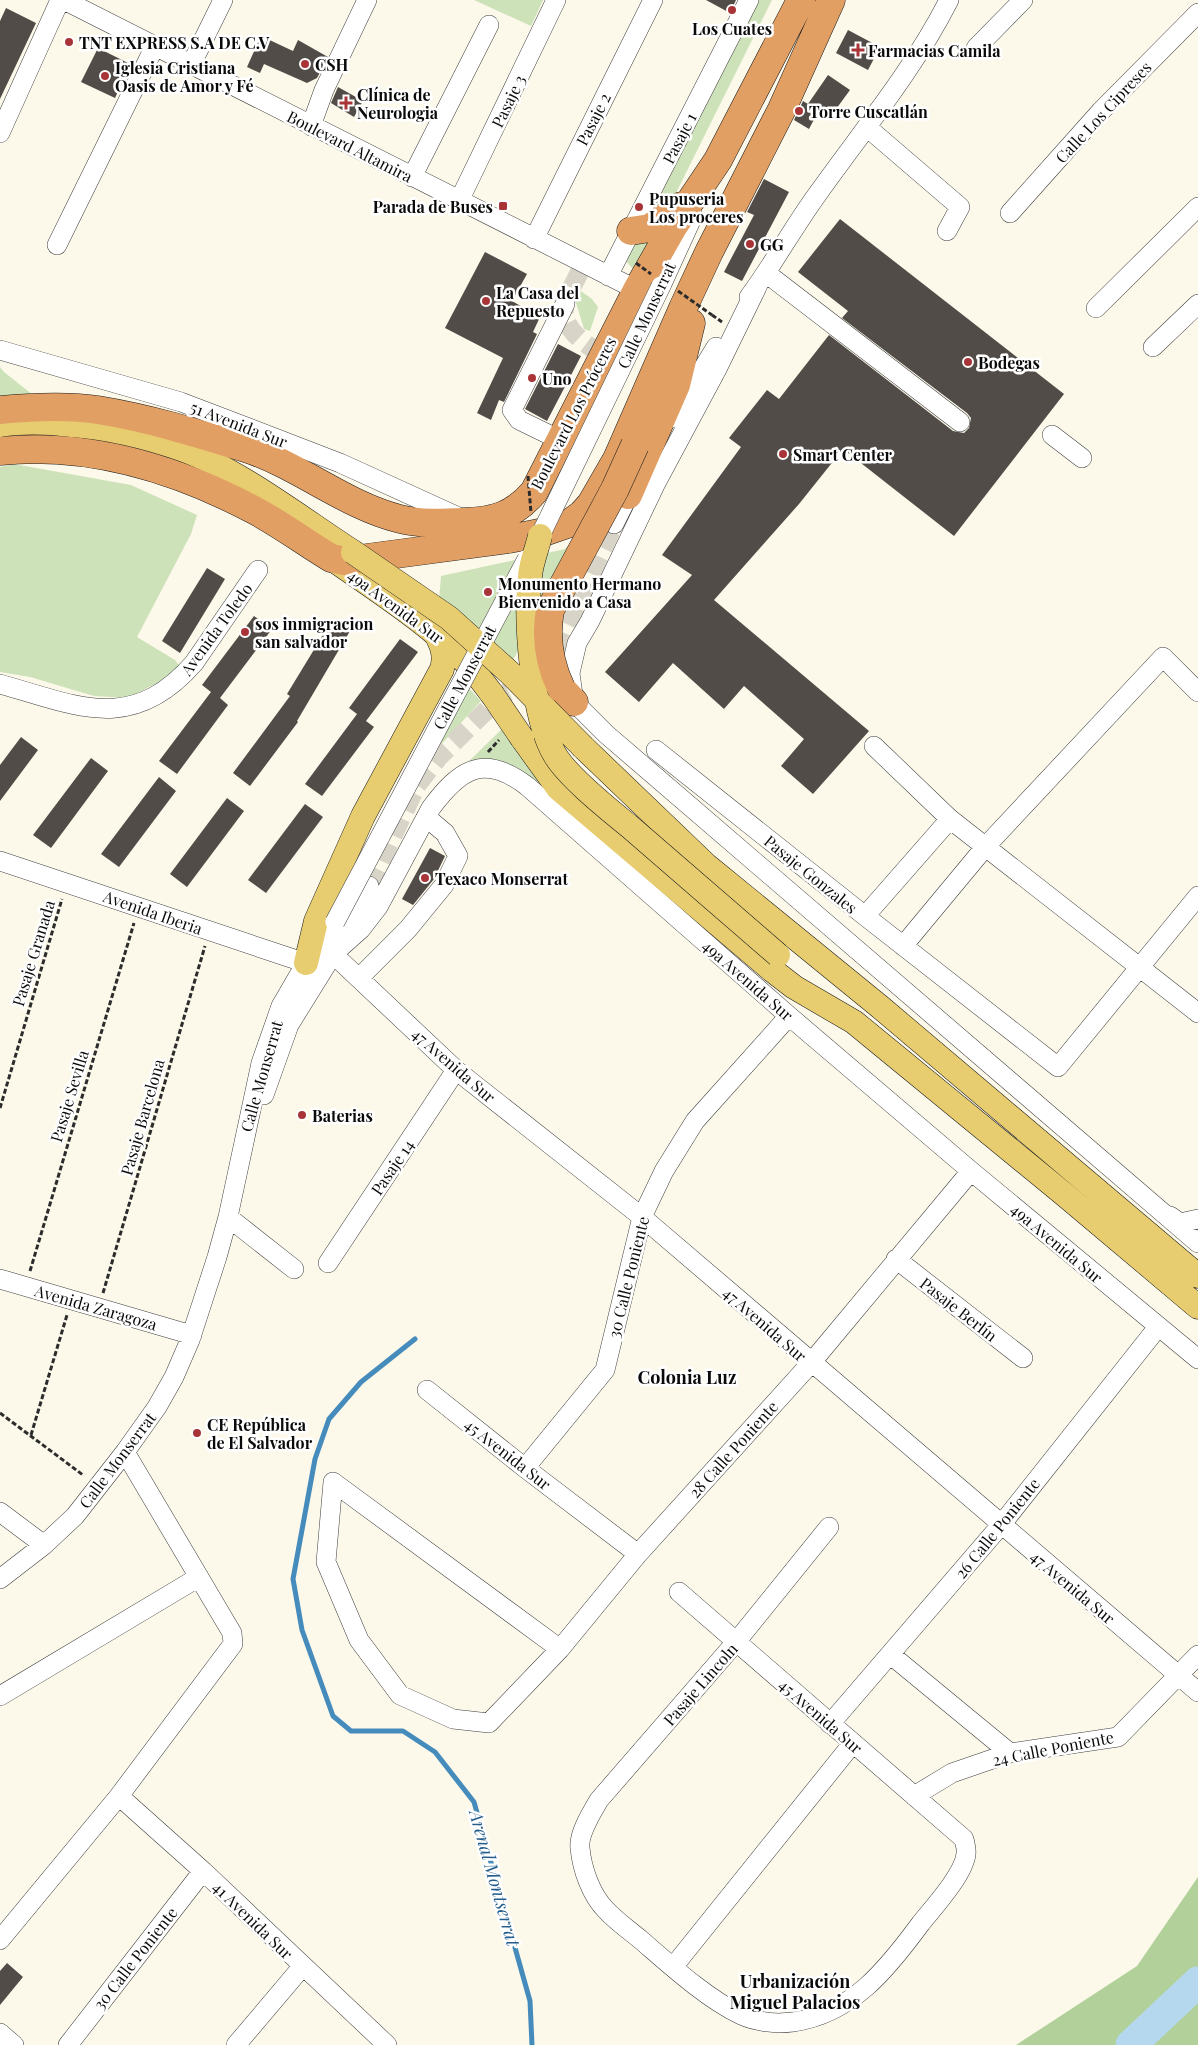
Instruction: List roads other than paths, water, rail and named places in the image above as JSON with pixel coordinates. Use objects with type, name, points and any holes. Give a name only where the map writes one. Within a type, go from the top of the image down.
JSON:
[{"type":"highway","name":"Boulevard Los Próceres","points":[[0,410],[46,407],[77,408],[98,410],[150,421],[246,448],[276,460],[380,513],[420,522],[470,522],[506,516],[522,505],[534,492],[560,440],[598,351],[649,288],[673,227],[718,160],[801,0]]},
{"type":"highway","points":[[782,109],[832,0]]},
{"type":"highway","points":[[0,451],[57,449],[103,455],[162,470],[187,478],[258,512],[342,555],[344,561],[509,539],[544,532],[570,523],[591,504],[617,459],[709,252],[782,109],[841,0]]},
{"type":"highway","points":[[631,231],[650,228],[678,209],[691,196],[718,160]]},
{"type":"highway","points":[[628,495],[676,385],[709,252]]},
{"type":"highway","points":[[568,695],[551,663],[547,626],[550,610],[615,489],[635,445],[659,390],[670,340]]},
{"type":"main road","points":[[0,424],[28,422],[97,427],[147,438],[184,450],[247,483],[342,555],[449,618],[499,663],[706,865],[879,1006],[1198,1276]]},
{"type":"main road","points":[[540,536],[530,575],[529,613],[532,667],[544,730],[555,756],[572,775],[609,809],[854,1022]]},
{"type":"main road","name":"49a Avenida Sur","points":[[342,555],[436,632],[464,659],[492,694],[558,788],[592,818],[794,987],[854,1022],[1065,1194],[1198,1307]]},
{"type":"main road","points":[[306,964],[316,921],[359,825],[442,670],[445,659],[442,645],[436,632]]},
{"type":"street","name":"Boulevard Altamira","points":[[62,0],[534,239],[582,268],[649,288]]},
{"type":"street","points":[[0,134],[62,0]]},
{"type":"street","points":[[191,65],[222,0]]},
{"type":"street","points":[[311,126],[324,90],[367,0]]},
{"type":"street","name":"Pasaje 3","points":[[459,201],[556,0]]},
{"type":"street","name":"Pasaje 2","points":[[534,239],[653,0]]},
{"type":"street","name":"Pasaje 1","points":[[608,276],[749,0]]},
{"type":"street","points":[[614,524],[628,495],[715,348],[761,280],[796,223],[868,128],[927,42],[949,0]]},
{"type":"street","points":[[976,48],[1016,7]]},
{"type":"street","name":"Calle Los Cipreses","points":[[1010,213],[1101,111],[1198,13]]},
{"type":"street","points":[[412,177],[489,25]]},
{"type":"street","points":[[57,244],[155,46]]},
{"type":"street","points":[[868,128],[960,207],[947,231]]},
{"type":"street","points":[[1096,308],[1198,207]]},
{"type":"street","points":[[761,280],[960,422]]},
{"type":"street","points":[[761,280],[717,369],[656,483],[590,621],[577,643],[570,673],[568,695],[606,734],[1198,1243]]},
{"type":"street","name":"Calle Monserrat","points":[[0,1579],[44,1545],[75,1516],[125,1452],[156,1408],[174,1377],[192,1336],[228,1217],[261,1063],[281,1006],[334,922],[540,536],[649,288]]},
{"type":"street","points":[[560,440],[519,420],[512,410],[565,304]]},
{"type":"street","points":[[1153,347],[1197,308]]},
{"type":"street","name":"51 Avenida Sur","points":[[0,350],[181,402],[340,463],[470,522]]},
{"type":"street","points":[[1052,435],[1082,458]]},
{"type":"street","name":"Avenida Toledo","points":[[0,684],[86,708],[108,710],[142,704],[176,683],[189,669],[258,570]]},
{"type":"street","points":[[903,946],[986,846],[1163,657],[1198,692]]},
{"type":"street","points":[[874,746],[950,819],[1198,1013]]},
{"type":"street","name":"Pasaje Gonzales","points":[[656,750],[865,916],[950,819]]},
{"type":"street","name":"49a Avenida Sur","points":[[333,954],[361,929],[378,907],[426,817],[440,796],[465,773],[474,769],[488,768],[509,774],[527,786],[789,1016],[971,1171],[1158,1328],[1198,1359]]},
{"type":"street","points":[[359,978],[408,929],[444,885],[458,856],[445,833],[426,817]]},
{"type":"street","name":"Avenida Iberia","points":[[0,861],[306,964]]},
{"type":"street","name":"Calle Monserrat","points":[[244,1140],[270,1079],[289,1025],[333,954],[369,886]]},
{"type":"street","points":[[865,916],[1058,1067],[1198,896]]},
{"type":"street","name":"47 Avenida Sur","points":[[333,954],[456,1070],[642,1217],[1198,1692]]},
{"type":"street","name":"30 Calle Poniente","points":[[525,1468],[605,1370],[642,1217],[664,1171],[695,1121],[789,1016]]},
{"type":"street","name":"Pasaje 14","points":[[328,1263],[456,1070]]},
{"type":"street","name":"28 Calle Poniente","points":[[560,1649],[333,1482],[326,1562],[359,1640],[400,1695],[453,1719],[489,1723],[560,1649],[638,1554],[811,1363],[971,1171]]},
{"type":"street","points":[[1151,1204],[1180,1223],[1198,1219]]},
{"type":"street","points":[[228,1217],[294,1269]]},
{"type":"street","name":"Pasaje Berlín","points":[[896,1259],[1023,1358]]},
{"type":"street","name":"Avenida Zaragoza","points":[[0,1279],[192,1336]]},
{"type":"street","name":"26 Calle Poniente","points":[[830,1724],[1001,1525],[1158,1328]]},
{"type":"street","name":"45 Avenida Sur","points":[[427,1390],[638,1554]]},
{"type":"street","points":[[0,1940],[119,1796],[233,1644],[232,1632],[125,1452]]},
{"type":"street","points":[[0,1512],[44,1545]]},
{"type":"street","name":"Pasaje Lincoln","points":[[672,1967],[605,1910],[591,1887],[584,1869],[580,1846],[587,1821],[599,1800],[736,1642],[829,1527]]},
{"type":"street","points":[[0,1696],[199,1577]]},
{"type":"street","name":"45 Avenida Sur","points":[[672,1967],[742,2015],[767,2022],[793,2022],[819,2015],[844,2004],[874,1982],[906,1944],[961,1870],[967,1853],[964,1839],[679,1592]]},
{"type":"street","points":[[891,1655],[1010,1753]]},
{"type":"street","name":"24 Calle Poniente","points":[[914,1796],[952,1773],[1010,1753],[1118,1737],[1179,1677],[1198,1655]]},
{"type":"street","points":[[672,1967],[853,1743]]},
{"type":"street","name":"41 Avenida Sur","points":[[119,1796],[203,1871],[302,1967],[387,2045]]},
{"type":"street","name":"30 Calle Poniente","points":[[68,2045],[203,1871]]},
{"type":"street","points":[[236,2045],[302,1967]]},
{"type":"street","points":[[0,2033],[14,2045]]},
{"type":"waterway","name":"Arenal Montserrat","points":[[415,1339],[361,1382],[329,1419],[315,1459],[293,1579],[302,1630],[333,1716],[351,1731],[403,1731],[435,1752],[474,1802],[530,2001],[532,2045]]},
{"type":"waterway","name":"Arenal Montserrat","points":[[1131,2045],[1198,1982]]},
{"type":"tunnel","points":[[580,271],[566,300],[565,318],[571,330],[592,348]]},
{"type":"tunnel","points":[[369,886],[417,785],[439,757],[502,695],[537,677],[563,635],[614,524]]},
{"type":"place","name":"Los Cuates","points":[[732,10]]},
{"type":"place","name":"TNT EXPRESS S.A DE C.V","points":[[69,42]]},
{"type":"place","name":"Farmacias Camila","points":[[858,50]]},
{"type":"place","name":"CSH","points":[[305,64]]},
{"type":"place","name":"Iglesia Cristiana Oasis de Amor y Fé","points":[[105,76]]},
{"type":"place","name":"Clínica de Neurologia","points":[[346,103]]},
{"type":"place","name":"Torre Cuscatlán","points":[[799,111]]},
{"type":"place","name":"Parada de Buses","points":[[503,206]]},
{"type":"place","name":"Pupuseria Los proceres","points":[[639,207]]},
{"type":"place","name":"GG","points":[[750,244]]},
{"type":"place","name":"La Casa del Repuesto","points":[[486,301]]},
{"type":"place","name":"Bodegas","points":[[968,362]]},
{"type":"place","name":"Uno","points":[[532,378]]},
{"type":"place","name":"Smart Center","points":[[783,454]]},
{"type":"place","name":"Monumento Hermano Bienvenido a Casa","points":[[488,592]]},
{"type":"place","name":"sos inmigracion san salvador","points":[[245,632]]},
{"type":"place","name":"Texaco Monserrat","points":[[425,878]]},
{"type":"place","name":"Baterias","points":[[302,1115]]},
{"type":"place","name":"CE República de El Salvador","points":[[197,1433]]},
{"type":"district","name":"Colonia Luz","points":[[687,1377]]},
{"type":"district","name":"Urbanización Miguel Palacios","points":[[795,1991]]}]
